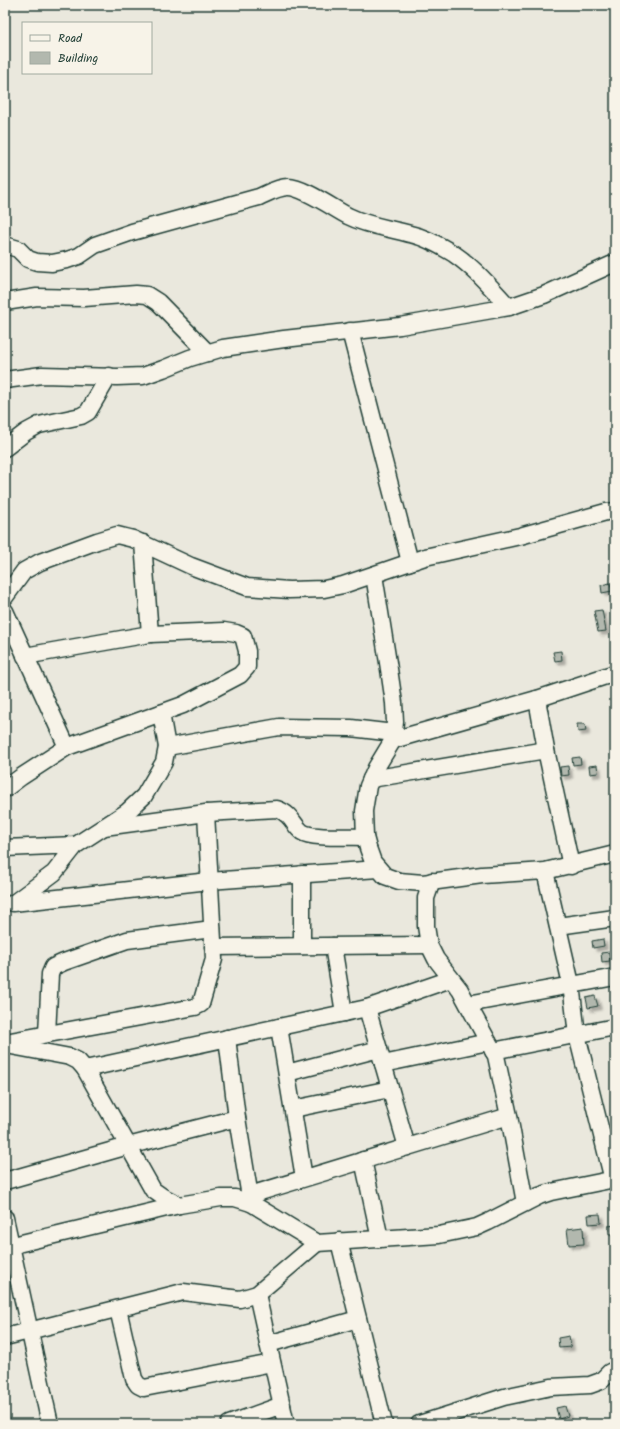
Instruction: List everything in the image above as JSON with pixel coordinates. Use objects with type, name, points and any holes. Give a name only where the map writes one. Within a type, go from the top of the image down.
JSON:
[{"type":"street","points":[[5,245],[18,249],[28,259],[36,262],[52,263],[67,260],[79,256],[95,245],[132,232],[259,197],[278,189],[288,187],[299,189],[350,217],[378,227],[411,234],[454,254],[474,271],[510,307]]},
{"type":"street","points":[[5,380],[42,375],[143,376],[190,358],[223,348],[400,326],[510,307],[544,295],[615,263]]},
{"type":"street","points":[[5,302],[37,297],[84,298],[136,294],[147,295],[158,302],[208,353]]},
{"type":"street","points":[[350,332],[410,562]]},
{"type":"street","points":[[5,448],[26,432],[39,425],[81,416],[88,412],[109,376]]},
{"type":"street","points":[[5,597],[24,571],[40,562],[111,536],[123,535],[191,566],[247,586],[289,590],[324,588],[343,585],[425,557],[520,536],[606,512],[615,511]]},
{"type":"street","points":[[143,543],[150,634]]},
{"type":"street","points":[[374,575],[394,703],[394,736],[376,768],[368,786],[364,811],[365,837],[373,862],[384,876],[398,881],[423,883],[482,875],[545,871],[571,866],[615,854]]},
{"type":"street","points":[[5,611],[67,747]]},
{"type":"street","points":[[5,789],[67,747],[161,712],[183,706],[240,675],[247,667],[247,651],[243,636],[236,633],[224,632],[150,634],[26,656]]},
{"type":"street","points":[[167,747],[279,727],[351,728],[394,736],[537,699],[615,673]]},
{"type":"street","points":[[537,699],[546,750],[571,866]]},
{"type":"street","points":[[9,905],[54,873],[76,844],[127,812],[144,796],[164,762],[167,747],[161,712]]},
{"type":"street","points":[[371,779],[546,750]]},
{"type":"street","points":[[104,827],[206,813],[277,809],[283,811],[302,832],[314,836],[365,837]]},
{"type":"street","points":[[5,1042],[195,1007],[201,1004],[214,959],[206,813]]},
{"type":"street","points":[[5,848],[76,844]]},
{"type":"street","points":[[9,905],[210,881],[378,869]]},
{"type":"street","points":[[5,1337],[183,1292],[240,1299],[257,1294],[316,1243],[438,1235],[477,1227],[539,1196],[551,1192],[614,1180],[577,1035],[571,984],[545,871]]},
{"type":"street","points":[[302,874],[302,946]]},
{"type":"street","points":[[432,882],[426,898],[426,926],[429,945],[436,959],[468,1004],[496,1056],[525,1203]]},
{"type":"street","points":[[558,926],[615,918]]},
{"type":"street","points":[[47,1034],[50,974],[53,967],[127,940],[212,929]]},
{"type":"street","points":[[213,947],[429,945]]},
{"type":"street","points":[[333,946],[344,1013]]},
{"type":"street","points":[[468,1004],[615,977]]},
{"type":"street","points":[[86,1069],[367,1008],[451,979]]},
{"type":"street","points":[[367,1008],[407,1147]]},
{"type":"street","points":[[279,1026],[304,1178]]},
{"type":"street","points":[[383,1064],[491,1046],[577,1035],[615,1027]]},
{"type":"street","points":[[227,1038],[237,1118],[251,1199],[316,1243]]},
{"type":"street","points":[[5,1045],[70,1057],[78,1061],[86,1069],[153,1190],[179,1205]]},
{"type":"street","points":[[287,1073],[379,1049]]},
{"type":"street","points":[[293,1109],[390,1088]]},
{"type":"street","points":[[8,1246],[179,1205],[221,1198],[251,1199],[304,1178],[509,1116]]},
{"type":"street","points":[[5,1181],[128,1146],[237,1118]]},
{"type":"street","points":[[363,1160],[380,1239]]},
{"type":"street","points":[[5,1218],[8,1246],[30,1331],[50,1424]]},
{"type":"street","points":[[339,1241],[384,1424]]},
{"type":"street","points":[[257,1294],[286,1424]]},
{"type":"street","points":[[118,1309],[134,1379],[138,1386],[144,1388],[272,1363]]},
{"type":"street","points":[[268,1344],[358,1319]]},
{"type":"street","points":[[419,1424],[504,1396],[551,1387],[590,1385],[601,1381],[610,1372],[615,1370]]},
{"type":"street","points":[[229,1424],[282,1405]]},
{"type":"building","points":[[610,583],[612,591],[602,593],[601,585]]},
{"type":"building","points":[[602,610],[606,631],[598,632],[594,611]]},
{"type":"building","points":[[561,651],[562,660],[555,661],[553,652]]},
{"type":"building","points":[[577,724],[585,724],[586,731],[578,732]]},
{"type":"building","points":[[580,757],[581,764],[573,765],[572,758]]},
{"type":"building","points":[[597,765],[598,773],[590,774],[589,766]]},
{"type":"building","points":[[568,766],[569,775],[561,776],[560,767]]},
{"type":"building","points":[[603,939],[604,946],[593,948],[592,941]]},
{"type":"building","points":[[609,952],[610,961],[602,962],[601,953]]},
{"type":"building","points":[[595,996],[598,1006],[588,1008],[586,998]]},
{"type":"building","points":[[600,1214],[601,1223],[589,1224],[588,1215]]},
{"type":"building","points":[[615,1225],[615,1234],[609,1234],[608,1226]]},
{"type":"building","points":[[583,1227],[584,1244],[569,1245],[567,1229]]},
{"type":"building","points":[[569,1336],[571,1347],[559,1348],[558,1338]]},
{"type":"building","points":[[565,1406],[568,1416],[559,1419],[556,1408]]}]
